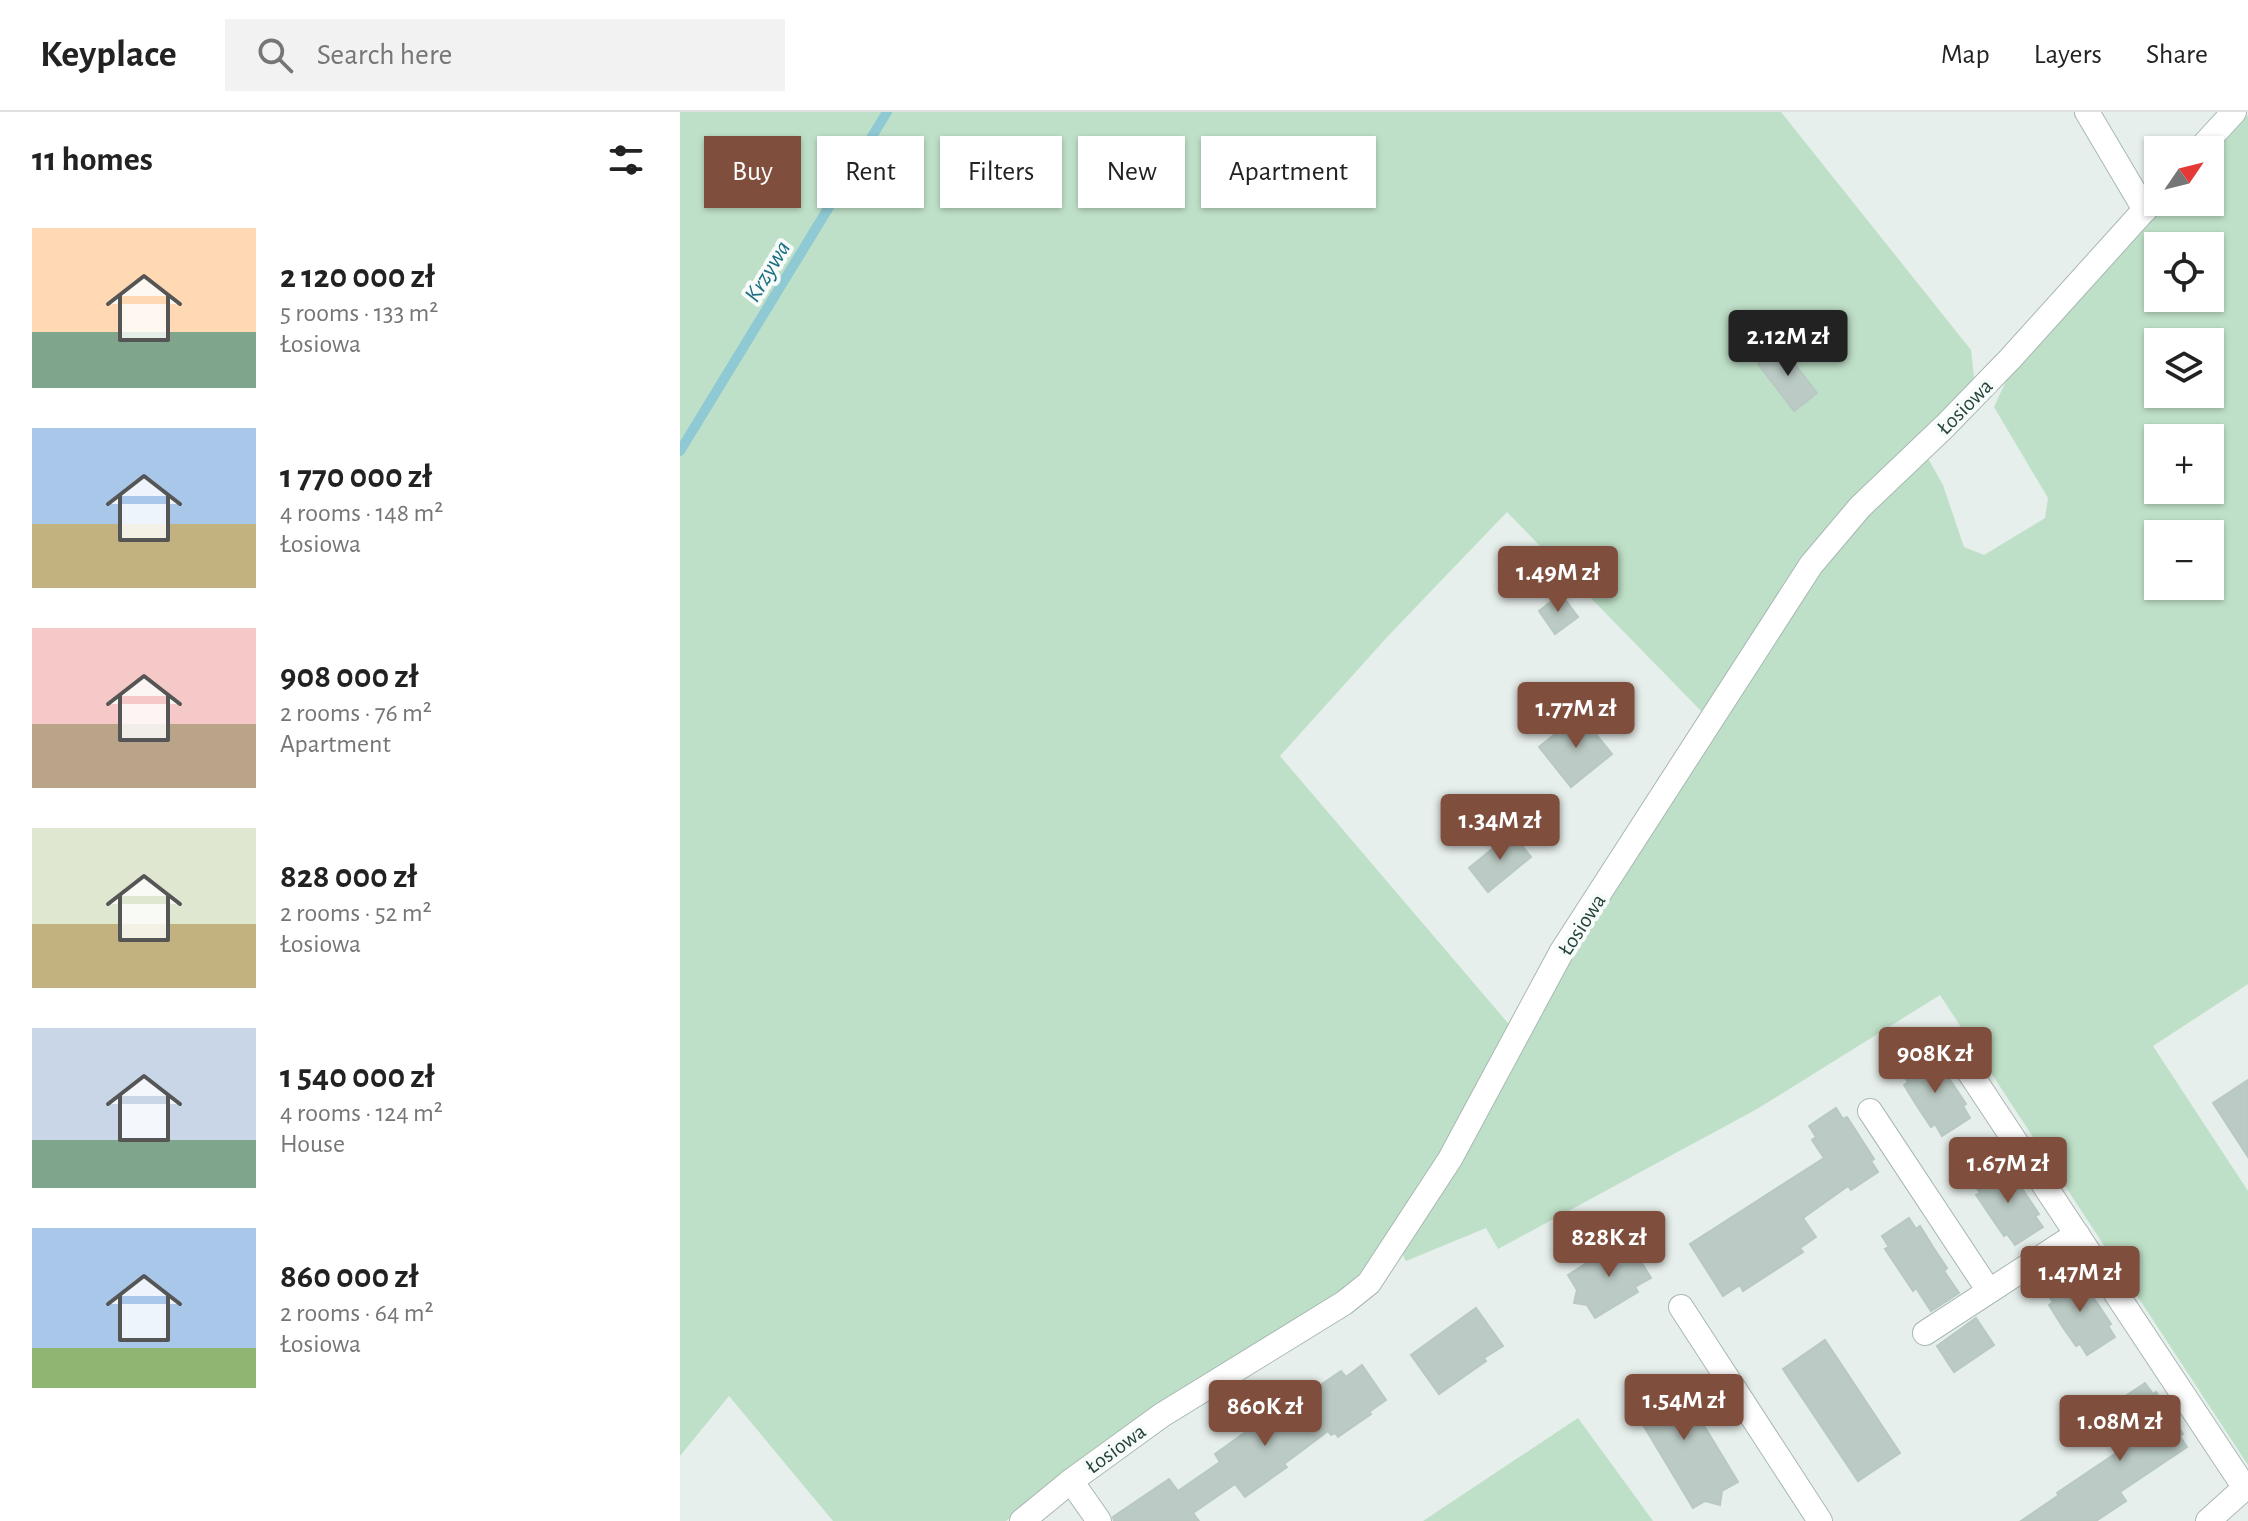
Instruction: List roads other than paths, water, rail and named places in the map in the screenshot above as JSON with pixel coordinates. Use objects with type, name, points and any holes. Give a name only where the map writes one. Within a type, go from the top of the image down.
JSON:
[{"type":"street","points":[[2087,112],[2144,193]]},
{"type":"street","points":[[2212,136],[2234,112]]},
{"type":"street","name":"Łosiowa","points":[[1022,1521],[1162,1415],[1344,1303],[1369,1283],[1450,1159],[1562,951],[1811,565],[1860,507],[2010,359],[2144,211]]},
{"type":"street","points":[[1948,1040],[2247,1486],[2208,1521]]},
{"type":"street","points":[[1870,1111],[1989,1291]]},
{"type":"street","points":[[1925,1333],[2077,1234]]},
{"type":"street","points":[[1681,1307],[1820,1521]]},
{"type":"street","points":[[1071,1481],[1099,1521]]},
{"type":"waterway","name":"Krzywa","points":[[680,451],[887,112]]}]
